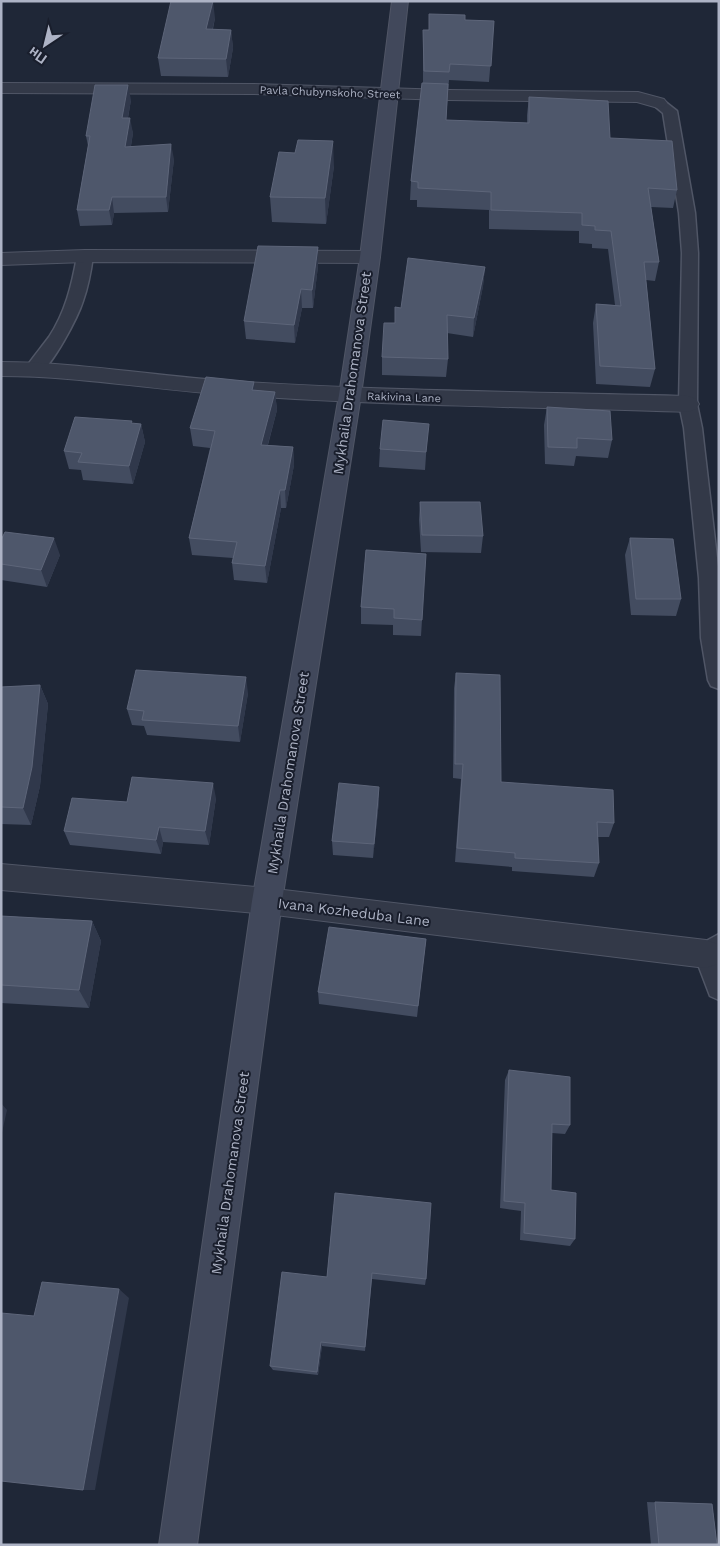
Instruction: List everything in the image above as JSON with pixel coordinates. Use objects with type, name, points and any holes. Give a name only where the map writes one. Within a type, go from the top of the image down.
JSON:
[{"type":"main road","name":"Mykhaila Drahomanova Street","points":[[178,1545],[267,902],[350,395],[370,257],[400,1]]},
{"type":"street","name":"Pavla Chubynskoho Street","points":[[1,88],[253,89],[389,94],[638,97],[658,103]]},
{"type":"street","points":[[1,259],[85,256],[370,257]]},
{"type":"street","name":"Rakivina Lane","points":[[1,369],[34,369],[229,388],[350,395],[688,404]]},
{"type":"street","name":"Ivana Kozheduba Lane","points":[[1,877],[267,902],[713,950]]},
{"type":"lane","points":[[658,103],[670,111],[687,213],[690,253],[688,404],[693,428],[710,578],[711,638],[719,680]]},
{"type":"lane","points":[[34,369],[52,347],[69,319],[81,285],[85,256]]},
{"type":"lane","points":[[713,950],[719,988]]},
{"type":"building","points":[[171,1],[213,1],[206,29],[231,30],[226,59],[158,58]]},
{"type":"building","points":[[429,14],[465,15],[465,20],[494,21],[491,66],[450,64],[449,72],[424,71],[423,30],[429,30]]},
{"type":"building","points":[[422,83],[448,84],[446,120],[529,123],[529,97],[608,101],[610,138],[672,141],[677,190],[648,188],[659,262],[644,262],[655,369],[600,366],[596,304],[621,306],[611,231],[595,230],[595,226],[582,225],[582,213],[491,210],[491,192],[418,188],[418,182],[411,181]]},
{"type":"building","points":[[95,85],[128,85],[122,118],[130,118],[125,147],[171,144],[166,197],[112,197],[109,210],[77,210],[90,136],[86,136]]},
{"type":"building","points":[[298,140],[333,141],[325,198],[270,197],[279,152],[295,153]]},
{"type":"building","points":[[258,246],[318,247],[312,290],[301,289],[294,325],[244,321]]},
{"type":"building","points":[[408,258],[485,267],[474,318],[447,315],[448,359],[382,357],[384,323],[395,323],[395,307],[401,308]]},
{"type":"building","points":[[206,377],[254,382],[252,390],[275,392],[261,445],[293,447],[285,490],[280,490],[265,566],[232,563],[237,542],[189,538],[215,431],[190,428]]},
{"type":"building","points":[[547,407],[610,411],[612,440],[577,438],[577,448],[548,447]]},
{"type":"building","points":[[75,417],[132,421],[131,423],[141,424],[129,466],[78,462],[82,453],[64,451]]},
{"type":"building","points":[[383,420],[429,424],[426,452],[380,449]]},
{"type":"building","points":[[420,502],[480,502],[483,536],[422,535]]},
{"type":"building","points":[[5,532],[54,538],[41,570],[1,564],[1,540]]},
{"type":"building","points":[[630,538],[673,539],[681,599],[636,599]]},
{"type":"building","points":[[366,550],[426,554],[422,620],[394,618],[394,609],[361,607]]},
{"type":"building","points":[[136,670],[246,677],[238,726],[142,720],[144,711],[127,709]]},
{"type":"building","points":[[456,673],[500,675],[501,782],[613,790],[614,823],[597,822],[599,863],[515,858],[515,853],[457,848],[463,764],[455,764]]},
{"type":"building","points":[[40,685],[32,767],[23,808],[1,807],[1,687]]},
{"type":"building","points":[[132,777],[213,783],[205,831],[159,827],[156,840],[64,831],[72,798],[127,802]]},
{"type":"building","points":[[339,783],[379,787],[374,844],[332,841]]},
{"type":"building","points":[[1,916],[92,921],[79,990],[1,985]]},
{"type":"building","points":[[329,927],[426,939],[418,1006],[318,992]]},
{"type":"building","points":[[509,1070],[570,1077],[570,1125],[552,1124],[551,1190],[576,1193],[575,1239],[524,1233],[525,1203],[504,1201]]},
{"type":"building","points":[[335,1193],[431,1203],[426,1279],[372,1273],[365,1347],[321,1342],[317,1372],[270,1366],[282,1272],[327,1277]]},
{"type":"building","points":[[42,1282],[119,1289],[83,1490],[1,1481],[1,1313],[34,1316]]},
{"type":"building","points":[[655,1502],[712,1504],[717,1545],[659,1545]]}]
